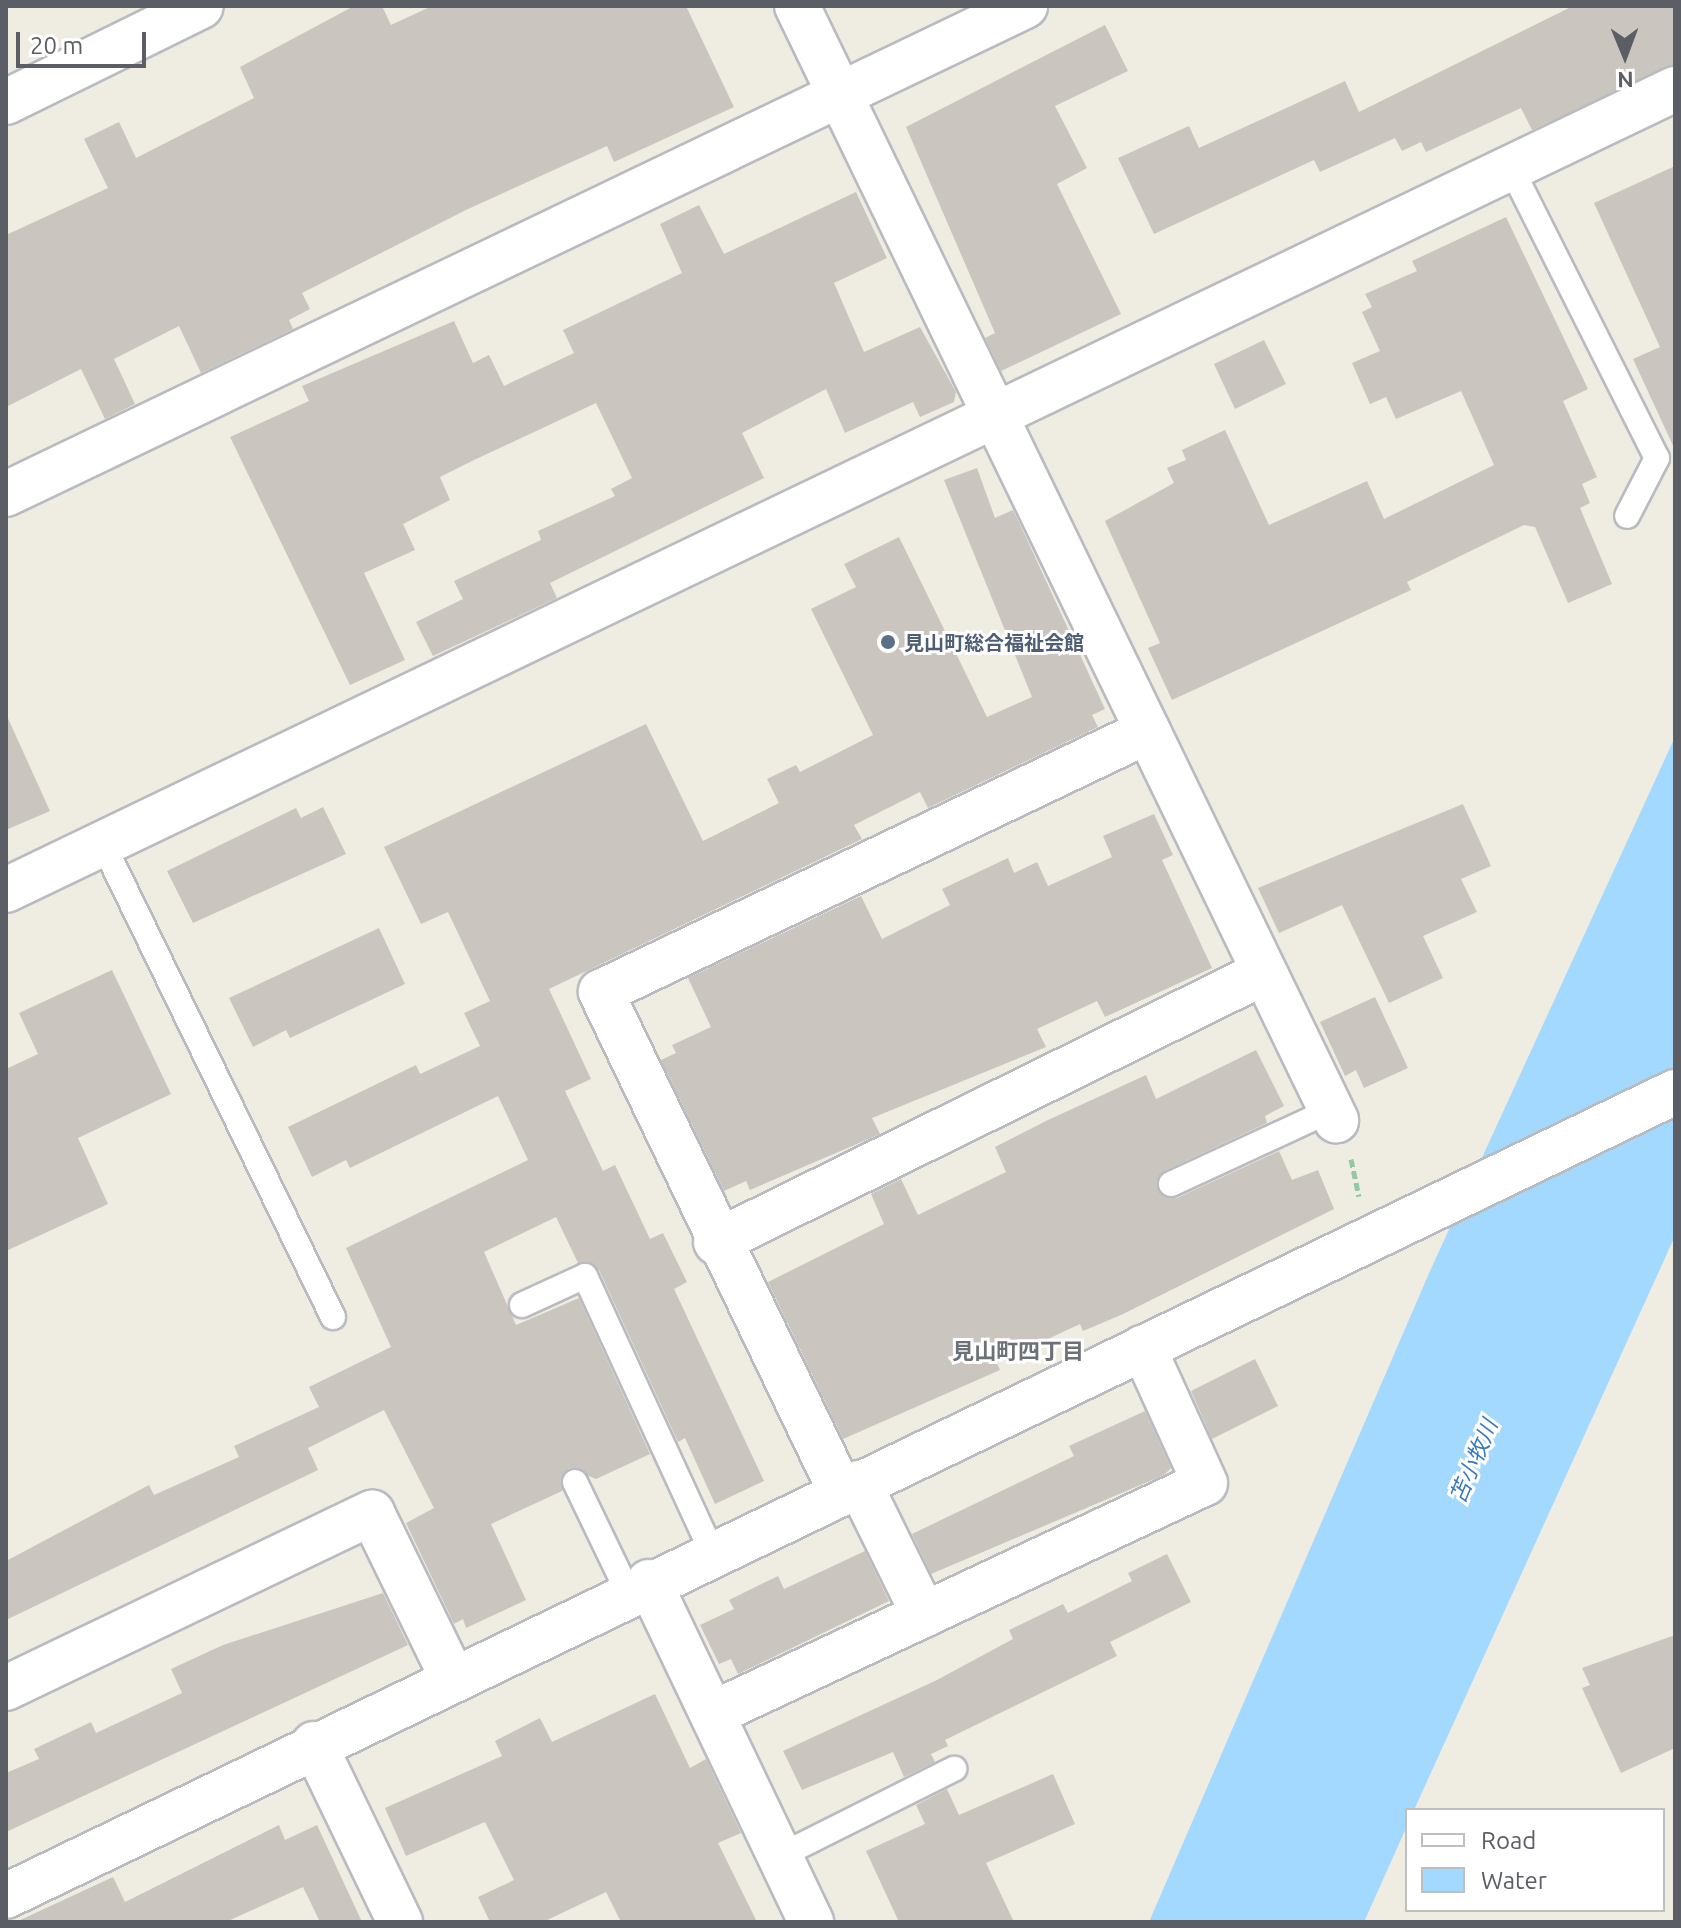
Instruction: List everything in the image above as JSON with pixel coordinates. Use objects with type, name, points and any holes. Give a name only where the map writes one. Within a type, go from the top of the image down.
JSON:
[{"type":"street","points":[[6,102],[201,6]]},
{"type":"street","points":[[797,6],[1333,1115]]},
{"type":"street","points":[[6,494],[1025,6]]},
{"type":"street","points":[[6,890],[1675,89]]},
{"type":"street","points":[[924,1615],[850,1488],[716,1242],[601,992],[1148,731]]},
{"type":"street","points":[[716,1242],[1263,973]]},
{"type":"street","points":[[6,1896],[452,1677],[1675,1092]]},
{"type":"street","points":[[712,1714],[1205,1483],[1143,1347]]},
{"type":"street","points":[[6,1688],[372,1513],[452,1677]]},
{"type":"street","points":[[639,1587],[712,1714],[811,1922]]},
{"type":"street","points":[[314,1744],[400,1922]]},
{"type":"lane","points":[[1511,168],[1657,458],[1627,516]]},
{"type":"lane","points":[[103,844],[333,1317]]},
{"type":"lane","points":[[1171,1184],[1333,1115]]},
{"type":"lane","points":[[522,1305],[585,1276],[712,1552]]},
{"type":"lane","points":[[575,1482],[639,1587]]},
{"type":"lane","points":[[780,1856],[954,1769]]},
{"type":"path","points":[[1333,1115],[1361,1207],[1354,1245]]},
{"type":"water","name":"苫小牧川","points":[[1675,737],[1675,1236],[1415,1808],[1405,1808],[1405,1830],[1364,1922],[1149,1922],[1430,1271]]},
{"type":"building","points":[[354,6],[382,6],[391,25],[432,6],[686,6],[734,107],[614,162],[607,146],[468,209],[302,293],[310,309],[289,320],[293,329],[201,373],[179,326],[114,359],[135,404],[105,419],[81,369],[6,407],[6,235],[108,188],[84,139],[119,122],[136,158],[254,98],[240,67]]},
{"type":"building","points":[[1573,6],[1675,6],[1675,64],[1532,130],[1521,108],[1426,152],[1421,142],[1402,151],[1395,138],[1320,172],[1314,160],[1154,234],[1118,158],[1189,126],[1199,148],[1345,81],[1359,112]]},
{"type":"building","points":[[1105,25],[1128,71],[1055,106],[1087,168],[1057,184],[1121,314],[1001,371],[985,338],[995,333],[906,127]]},
{"type":"building","points":[[1675,166],[1675,450],[1633,359],[1660,347],[1594,203]]},
{"type":"building","points":[[856,192],[887,258],[834,283],[864,352],[920,327],[956,392],[954,402],[920,417],[913,402],[845,433],[826,389],[742,433],[764,478],[550,583],[557,598],[433,656],[416,622],[463,599],[454,581],[541,540],[538,531],[615,496],[611,489],[632,478],[596,403],[472,461],[440,477],[450,500],[403,524],[415,550],[364,573],[405,660],[350,685],[230,437],[309,401],[302,386],[454,321],[473,363],[489,355],[504,386],[574,353],[563,330],[682,273],[660,224],[699,205],[724,254]]},
{"type":"building","points":[[1506,217],[1588,389],[1563,401],[1597,477],[1582,484],[1590,503],[1580,508],[1612,584],[1568,603],[1535,527],[1524,525],[1407,582],[1411,590],[1172,700],[1148,648],[1160,643],[1105,521],[1174,483],[1167,468],[1186,460],[1182,450],[1225,430],[1269,525],[1367,481],[1384,519],[1494,465],[1461,391],[1396,419],[1386,397],[1370,404],[1352,363],[1380,351],[1362,312],[1372,307],[1365,294],[1417,271],[1412,261]]},
{"type":"building","points":[[1264,340],[1286,384],[1235,409],[1214,364]]},
{"type":"building","points":[[977,468],[995,518],[1013,510],[1018,520],[1105,709],[1092,715],[1098,727],[928,808],[920,792],[854,825],[862,839],[549,989],[591,1079],[565,1091],[603,1171],[615,1165],[650,1239],[663,1233],[687,1282],[674,1289],[764,1481],[715,1504],[685,1438],[678,1442],[599,1270],[578,1263],[556,1217],[484,1252],[516,1325],[579,1298],[650,1454],[596,1479],[569,1468],[562,1491],[491,1524],[526,1600],[466,1628],[463,1619],[454,1624],[406,1523],[434,1508],[384,1410],[308,1448],[318,1470],[6,1620],[6,1561],[149,1485],[154,1495],[239,1457],[234,1446],[319,1407],[309,1387],[391,1347],[346,1248],[528,1160],[498,1096],[350,1168],[346,1160],[312,1177],[288,1127],[416,1065],[420,1074],[480,1046],[464,1013],[490,1001],[448,912],[421,924],[384,847],[646,724],[703,841],[779,803],[767,779],[796,765],[800,772],[873,735],[811,609],[856,587],[844,564],[899,537],[987,717],[1032,697],[944,480]]},
{"type":"building","points":[[6,714],[50,811],[6,830]]},
{"type":"building","points":[[1463,804],[1491,866],[1461,879],[1477,912],[1423,936],[1443,978],[1389,1003],[1342,905],[1279,933],[1258,888]]},
{"type":"building","points":[[323,807],[346,854],[193,923],[167,871],[296,808],[301,818]]},
{"type":"building","points":[[1154,814],[1173,855],[1162,860],[1212,968],[1105,1017],[1097,1001],[1037,1029],[1046,1047],[872,1118],[880,1134],[750,1190],[746,1181],[724,1191],[661,1060],[676,1053],[672,1045],[711,1027],[688,978],[861,896],[882,939],[950,905],[942,889],[1008,858],[1014,873],[1037,862],[1048,886],[1112,857],[1103,836]]},
{"type":"building","points":[[379,928],[405,984],[290,1038],[286,1030],[253,1047],[229,998]]},
{"type":"building","points":[[112,970],[171,1094],[78,1138],[108,1204],[6,1251],[6,1069],[38,1054],[19,1013]]},
{"type":"building","points":[[1375,997],[1408,1068],[1364,1088],[1356,1070],[1345,1076],[1320,1022]]},
{"type":"building","points":[[1256,1050],[1284,1106],[1265,1116],[1267,1123],[1164,1171],[1158,1191],[1177,1198],[1279,1151],[1292,1180],[1318,1170],[1334,1209],[1121,1315],[1083,1331],[1080,1324],[997,1363],[1000,1370],[843,1439],[768,1282],[884,1224],[871,1194],[901,1179],[918,1215],[1006,1172],[995,1147],[1048,1120],[1146,1075],[1156,1099]]},
{"type":"building","points":[[1255,1359],[1278,1406],[1212,1439],[1191,1391]]},
{"type":"building","points":[[1145,1411],[1171,1468],[1164,1475],[931,1574],[912,1534],[1074,1456],[1069,1446]]},
{"type":"building","points":[[865,1551],[889,1601],[738,1674],[731,1659],[719,1664],[700,1625],[734,1609],[729,1600],[778,1576],[784,1589]]},
{"type":"building","points":[[1167,1554],[1191,1602],[1110,1642],[1117,1656],[945,1740],[948,1746],[931,1754],[935,1762],[904,1777],[893,1752],[802,1790],[783,1751],[937,1680],[1013,1639],[1009,1630],[1063,1604],[1068,1613],[1132,1581],[1128,1573]]},
{"type":"building","points":[[383,1593],[408,1645],[6,1832],[6,1773],[39,1759],[34,1749],[91,1722],[96,1733],[182,1693],[171,1669],[223,1645]]},
{"type":"building","points":[[1675,1635],[1675,1748],[1621,1773],[1582,1688],[1590,1685],[1582,1668]]},
{"type":"building","points":[[655,1694],[690,1768],[706,1759],[741,1833],[718,1843],[757,1922],[621,1922],[606,1892],[543,1922],[490,1922],[478,1897],[514,1880],[485,1822],[406,1856],[385,1808],[502,1756],[495,1741],[540,1718],[552,1742]]},
{"type":"building","points":[[1053,1774],[1075,1824],[986,1863],[1014,1922],[899,1922],[866,1851],[925,1824],[916,1805],[947,1789],[959,1815]]},
{"type":"building","points":[[279,1825],[285,1840],[317,1825],[362,1922],[320,1922],[303,1887],[226,1922],[16,1922],[113,1877],[125,1902]]},
{"type":"place","name":"見山町総合福祉会館","points":[[888,642]]},
{"type":"district","name":"見山町四丁目","points":[[1018,1351]]}]
